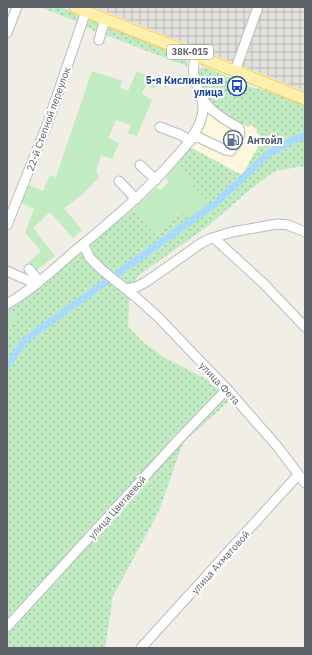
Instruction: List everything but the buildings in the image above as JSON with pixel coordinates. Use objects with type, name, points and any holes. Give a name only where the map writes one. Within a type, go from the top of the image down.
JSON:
[{"type":"main road","name":"38К-015","points":[[80,9],[305,99]]},
{"type":"street","points":[[7,32],[17,7]]},
{"type":"street","points":[[235,71],[258,7]]},
{"type":"street","name":"22-й Степной переулок","points":[[7,225],[47,125],[80,9]]},
{"type":"street","points":[[99,40],[106,19]]},
{"type":"street","points":[[7,304],[38,283],[136,199],[156,180],[188,142],[202,117],[202,99],[194,76],[194,63],[196,55]]},
{"type":"street","points":[[188,142],[198,137],[225,150],[231,151],[240,134],[239,128],[224,120],[202,99]]},
{"type":"street","points":[[163,125],[171,125],[188,142]]},
{"type":"street","points":[[140,165],[156,180]]},
{"type":"street","points":[[119,181],[136,199]]},
{"type":"street","points":[[127,289],[136,287],[146,282],[200,244],[232,232],[277,224],[288,225],[305,232]]},
{"type":"street","points":[[214,238],[264,284],[305,327]]},
{"type":"street","name":"улица Фета","points":[[83,244],[90,258],[158,317],[227,389],[277,446],[305,483]]},
{"type":"street","points":[[29,269],[38,283]]},
{"type":"street","points":[[7,271],[38,283]]},
{"type":"street","name":"улица Цветаевой","points":[[7,627],[180,438],[227,389]]},
{"type":"street","name":"улица Ахматовой","points":[[142,648],[298,475]]},
{"type":"shaded area","points":[[95,7],[305,7],[305,91]]},
{"type":"shaded area","points":[[213,98],[267,133],[242,175],[184,144]]},
{"type":"green space","points":[[40,7],[59,7],[77,14],[78,22]]},
{"type":"green space","points":[[87,19],[102,24],[99,33],[83,26]]},
{"type":"green space","points":[[106,25],[186,58],[189,67],[103,34]]},
{"type":"green space","points":[[206,67],[250,87],[271,91],[305,105],[305,167],[300,166],[279,170],[269,175],[208,226],[139,275],[130,288],[128,326],[143,342],[165,358],[226,389],[230,393],[228,402],[185,441],[181,448],[159,511],[113,596],[105,648],[7,648],[7,334],[16,319],[8,310],[132,210],[155,234],[181,213],[209,202],[175,166],[190,147],[242,175],[263,138],[256,132],[258,130],[251,125],[249,127],[217,109],[207,99],[202,89],[198,72],[201,68]]},
{"type":"green space","points":[[92,71],[122,81],[120,88],[128,91],[137,71],[158,81],[155,89],[146,85],[142,94],[152,100],[137,136],[128,133],[131,125],[116,120],[108,138],[119,143],[112,159],[101,155],[96,171],[99,177],[82,195],[64,208],[82,230],[73,238],[50,212],[33,228],[55,256],[36,271],[28,263],[41,251],[25,233],[34,209],[21,203],[29,185],[43,191],[50,175],[56,177]]},
{"type":"green space","points":[[175,166],[209,202],[188,219],[181,213],[155,234],[132,210],[157,187],[160,190],[169,182],[165,178]]},
{"type":"green space","points":[[7,309],[16,319],[7,334]]},
{"type":"waterway","points":[[7,366],[25,340],[216,203],[267,155],[285,144],[305,135]]},
{"type":"place","name":"5-я Кислинская улица","points":[[237,86]]},
{"type":"place","name":"Антойл","points":[[233,140]]}]
